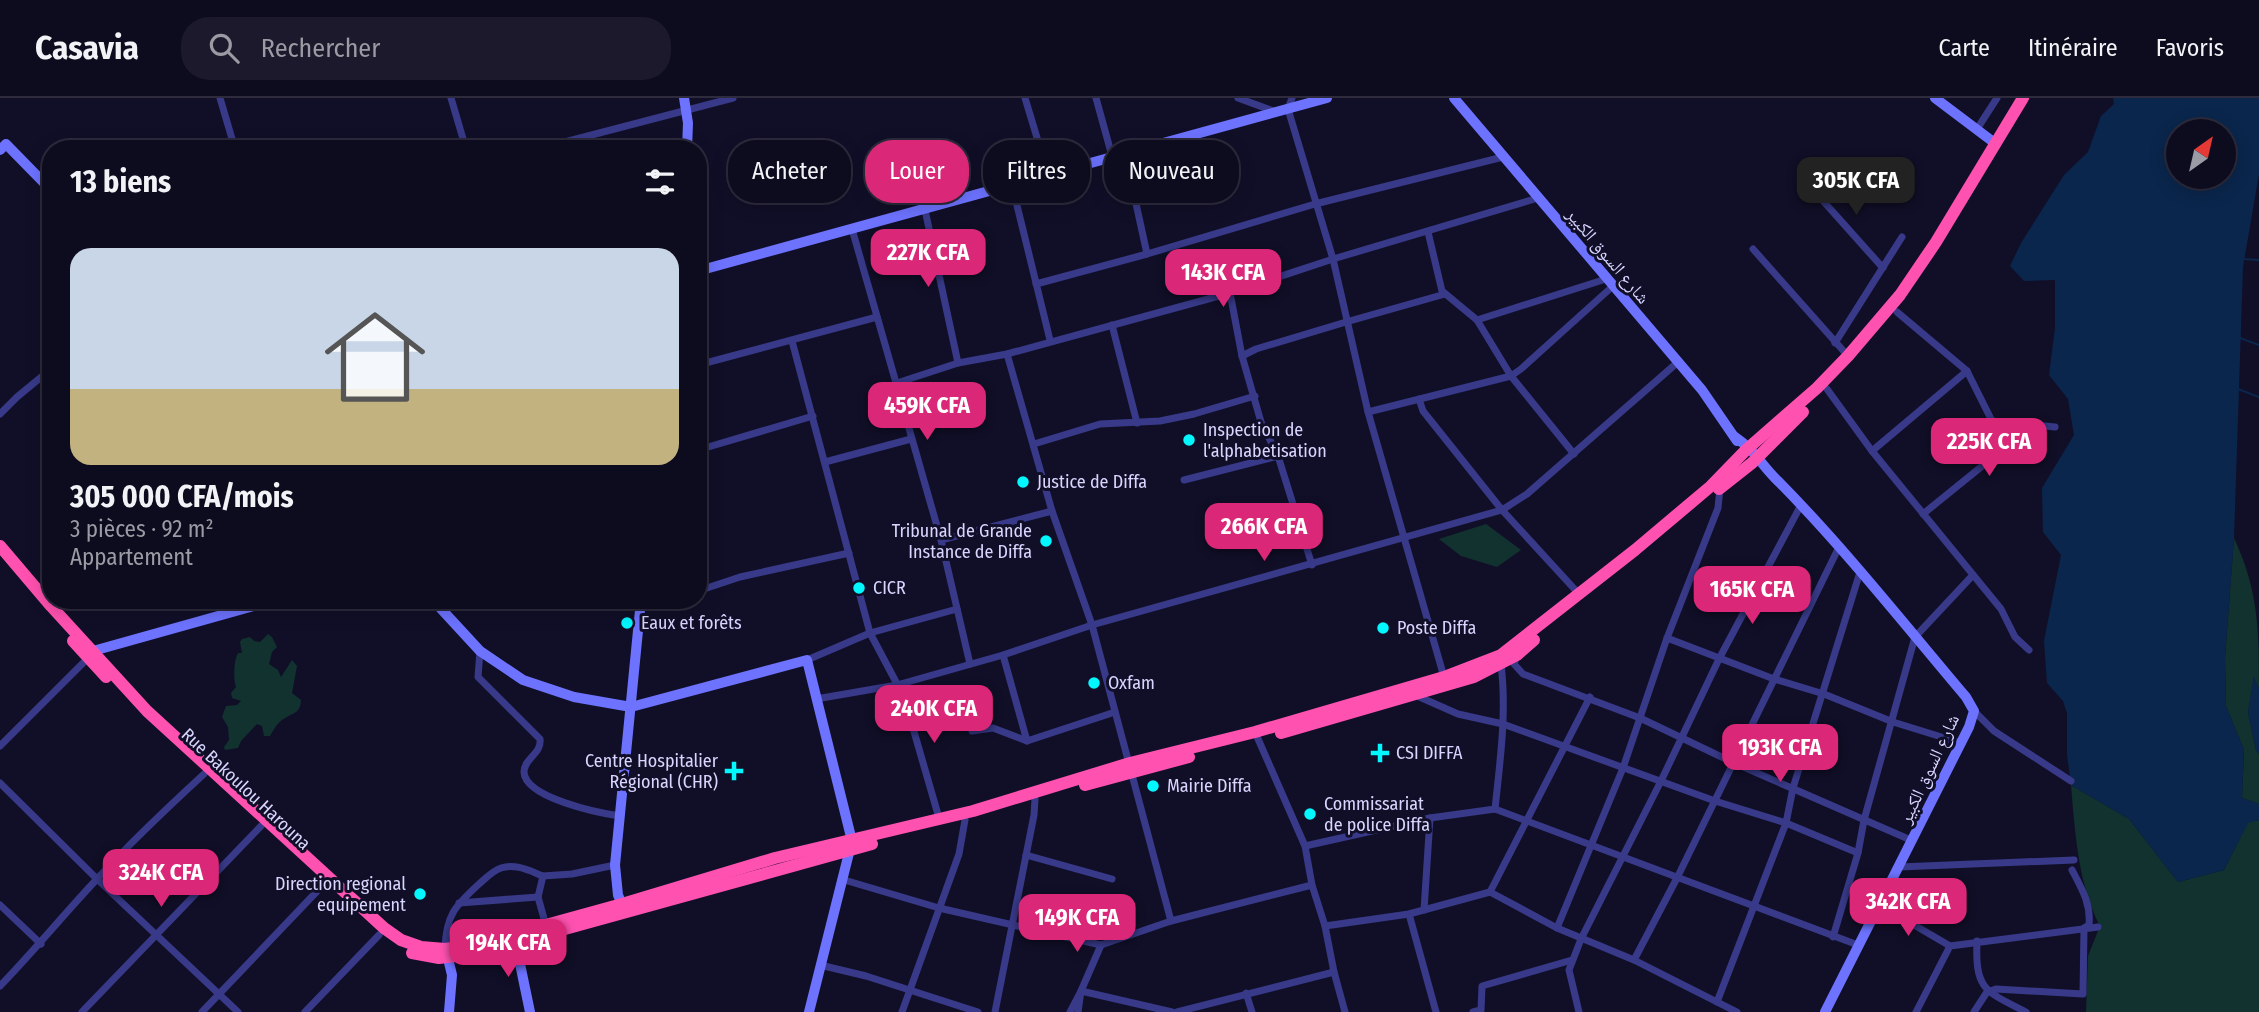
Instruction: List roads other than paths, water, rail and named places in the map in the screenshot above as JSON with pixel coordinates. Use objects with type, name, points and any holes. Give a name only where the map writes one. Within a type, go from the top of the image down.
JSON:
[{"type":"highway","points":[[1257,736],[1444,677],[1501,655],[1751,455],[1827,389],[1897,312],[1941,246],[2023,98]]},
{"type":"highway","points":[[851,845],[939,818],[1414,695],[1474,677],[1517,655],[1720,488],[1848,356],[1900,295],[1936,242],[1982,163],[1995,147]]},
{"type":"highway","name":"Rue Bakoulou Harouna","points":[[0,546],[42,596]]},
{"type":"highway","name":"Rue Bakoulou Harouna","points":[[0,555],[42,601]]},
{"type":"highway","name":"Rue Bakoulou Harouna","points":[[50,609],[190,753],[384,928],[401,940],[447,953]]},
{"type":"highway","name":"Rue Bakoulou Harouna","points":[[53,609],[143,716],[204,774],[379,935],[397,947],[417,955],[439,958],[459,948],[515,938],[624,909],[775,858],[851,845]]},
{"type":"highway","points":[[851,845],[965,820],[1131,768]]},
{"type":"street","points":[[220,98],[232,140]]},
{"type":"street","points":[[451,98],[463,140]]},
{"type":"street","points":[[567,140],[685,103],[733,98]]},
{"type":"street","points":[[1025,98],[1038,140]]},
{"type":"street","points":[[1096,98],[1108,140]]},
{"type":"street","points":[[1238,98],[1282,110]]},
{"type":"street","points":[[1282,110],[1292,98]]},
{"type":"street","points":[[1172,140],[1327,98]]},
{"type":"street","name":"شارع السوق الكبير","points":[[1454,98],[1702,390],[1735,437],[1839,547],[1966,697],[1974,711],[1913,841],[1825,1012]]},
{"type":"street","points":[[1935,98],[1977,129],[1995,147]]},
{"type":"street","points":[[1977,129],[1997,98]]},
{"type":"street","points":[[685,103],[687,140]]},
{"type":"street","points":[[1282,110],[1333,259],[1368,412],[1444,677]]},
{"type":"street","points":[[2,144],[42,182]]},
{"type":"street","points":[[1036,284],[1315,204],[1503,157]]},
{"type":"street","points":[[1808,184],[1883,268]]},
{"type":"street","points":[[707,269],[983,193]]},
{"type":"street","points":[[897,383],[958,363],[1007,354],[1050,340],[1230,293],[1333,259],[1538,198]]},
{"type":"street","points":[[1016,203],[1050,340]]},
{"type":"street","points":[[1136,203],[1147,254]]},
{"type":"street","points":[[925,210],[958,363]]},
{"type":"street","points":[[852,229],[941,540],[970,664]]},
{"type":"street","points":[[1428,232],[1445,295],[1477,320],[1511,376],[1574,454]]},
{"type":"street","points":[[1835,342],[1902,237]]},
{"type":"street","points":[[1753,249],[1848,356]]},
{"type":"street","points":[[1477,320],[1609,282]]},
{"type":"street","points":[[1368,412],[1511,376],[1609,282]]},
{"type":"street","points":[[1230,293],[1242,356],[1261,422],[1278,456],[1312,565]]},
{"type":"street","points":[[1242,356],[1256,349],[1445,295]]},
{"type":"street","points":[[1897,312],[1967,370],[1992,421],[2002,450],[1923,514]]},
{"type":"street","points":[[707,363],[877,317]]},
{"type":"street","points":[[1112,325],[1137,423]]},
{"type":"street","points":[[792,341],[870,633],[904,697],[939,818]]},
{"type":"street","points":[[1007,354],[1052,511],[1092,625],[1171,921]]},
{"type":"street","points":[[816,699],[897,685],[1003,655],[1092,625],[1502,510],[1527,494],[1678,362]]},
{"type":"street","points":[[1872,451],[1967,370]]},
{"type":"street","points":[[0,414],[42,376]]},
{"type":"street","points":[[1827,389],[1872,451],[2001,609],[2015,637],[2029,650]]},
{"type":"street","points":[[1034,444],[1100,424],[1137,423],[1194,414],[1255,396]]},
{"type":"street","points":[[1419,399],[1423,411],[1502,510],[1579,594]]},
{"type":"street","points":[[707,447],[813,416]]},
{"type":"street","points":[[1992,421],[2055,428]]},
{"type":"street","points":[[825,461],[911,439]]},
{"type":"street","points":[[1184,480],[1278,456]]},
{"type":"street","points":[[1557,928],[1623,768],[1667,638],[1718,508],[1720,488]]},
{"type":"street","points":[[1579,1012],[1569,970],[1581,939],[1719,659],[1801,505]]},
{"type":"street","points":[[941,540],[1052,511]]},
{"type":"street","points":[[1634,960],[1839,547]]},
{"type":"street","points":[[707,587],[740,577],[849,553]]},
{"type":"street","points":[[1717,1002],[1786,822],[1793,788],[1860,572]]},
{"type":"street","points":[[1833,937],[1858,853],[1864,820],[1893,722],[1914,636],[1973,575]]},
{"type":"street","points":[[0,746],[91,654],[244,609]]},
{"type":"street","points":[[441,609],[480,651],[523,680],[574,697],[631,707],[807,660],[870,633],[957,609]]},
{"type":"street","points":[[624,909],[618,895],[615,865],[641,609]]},
{"type":"street","points":[[1667,638],[1774,679],[1824,694],[1893,722],[1961,743]]},
{"type":"street","points":[[480,651],[478,677],[540,739],[540,749],[524,772],[527,781],[534,789],[586,810],[620,816]]},
{"type":"street","points":[[1003,655],[1027,741]]},
{"type":"street","points":[[1517,655],[1514,664],[1523,674],[1640,718],[1732,762],[1913,841]]},
{"type":"street","points":[[807,660],[851,845],[809,1012]]},
{"type":"street","points":[[1494,809],[1503,724],[1504,687],[1501,664]]},
{"type":"street","points":[[1414,695],[1458,714],[1503,724],[1715,801],[1786,822],[1858,853]]},
{"type":"street","points":[[1490,891],[1590,698]]},
{"type":"street","points":[[1974,711],[1994,731],[2071,781]]},
{"type":"street","points":[[972,731],[993,728],[1027,741],[1115,712]]},
{"type":"street","points":[[1257,736],[1305,846],[1312,885],[1325,926],[1345,1012]]},
{"type":"street","points":[[0,986],[41,944],[97,879],[204,774]]},
{"type":"street","points":[[0,783],[238,1012]]},
{"type":"street","points":[[995,1012],[1035,799]]},
{"type":"street","points":[[1305,846],[1430,818],[1494,809],[1858,945]]},
{"type":"street","points":[[1424,910],[1430,818]]},
{"type":"street","points":[[902,1012],[959,854],[965,820]]},
{"type":"street","points":[[82,1012],[261,826]]},
{"type":"street","points":[[1026,855],[1112,879]]},
{"type":"street","points":[[1899,867],[2074,860]]},
{"type":"street","points":[[449,1012],[452,975],[446,932],[453,909],[490,874],[501,868],[515,866],[543,876],[572,874],[615,865]]},
{"type":"street","points":[[1974,1012],[1987,992],[1996,989],[2083,994],[2084,928],[2088,925],[2090,913],[2087,899],[2072,870]]},
{"type":"street","points":[[543,876],[538,897],[548,929]]},
{"type":"street","points":[[841,879],[939,908],[1101,945],[1171,921],[1312,885]]},
{"type":"street","points":[[202,1012],[323,885]]},
{"type":"street","points":[[1325,926],[1409,914],[1490,891],[1557,928],[1634,960],[1737,1012]]},
{"type":"street","points":[[459,903],[538,897]]},
{"type":"street","points":[[0,905],[41,944]]},
{"type":"street","points":[[1880,905],[1950,946],[2098,927]]},
{"type":"street","points":[[1409,914],[1436,1012]]},
{"type":"street","points":[[305,1012],[379,935]]},
{"type":"street","points":[[515,938],[530,1012]]},
{"type":"street","points":[[1977,941],[1976,969],[1987,992],[2026,1012]]},
{"type":"street","points":[[1070,1012],[1101,945]]},
{"type":"street","points":[[1916,1012],[1950,946]]},
{"type":"street","points":[[1479,1011],[1482,986],[1572,960]]},
{"type":"street","points":[[820,965],[866,976],[978,1012]]},
{"type":"street","points":[[1081,991],[1175,1012],[1201,1009],[1246,993],[1334,972]]},
{"type":"street","points":[[1078,1012],[1081,991]]},
{"type":"street","points":[[1246,993],[1252,1012]]},
{"type":"water","points":[[2113,98],[2259,98],[2259,174],[2243,267],[2234,538],[2225,657],[2226,706],[2244,750],[2242,798],[2259,804],[2259,820],[2248,823],[2224,870],[2178,882],[2129,819],[2071,785],[2067,754],[2067,713],[2063,701],[2047,683],[2044,641],[2061,555],[2043,532],[2042,488],[2074,435],[2068,399],[2049,375],[2055,328],[2055,280],[2024,281],[2010,266],[2021,243],[2064,175],[2088,152],[2101,116],[2114,104]]},
{"type":"water","points":[[2254,676],[2259,689],[2259,754],[2248,712]]},
{"type":"waterway","points":[[2243,259],[2259,260]]},
{"type":"waterway","points":[[2240,338],[2259,345]]},
{"type":"waterway","points":[[2238,389],[2259,397]]},
{"type":"place","name":"Inspection de l'alphabetisation","points":[[1189,440]]},
{"type":"place","name":"Justice de Diffa","points":[[1023,482]]},
{"type":"place","name":"Tribunal de Grande Instance de Diffa","points":[[1046,541]]},
{"type":"place","name":"CICR","points":[[859,588]]},
{"type":"place","name":"Eaux et forêts","points":[[627,623]]},
{"type":"place","name":"Poste Diffa","points":[[1383,628]]},
{"type":"place","name":"Oxfam","points":[[1094,683]]},
{"type":"place","name":"CSI DIFFA","points":[[1380,753]]},
{"type":"place","name":"Centre Hospitalier Régional (CHR)","points":[[734,771]]},
{"type":"place","name":"Mairie Diffa","points":[[1153,786]]},
{"type":"place","name":"Commissariat de police Diffa","points":[[1310,814]]},
{"type":"place","name":"Direction regional equipement","points":[[420,894]]}]
